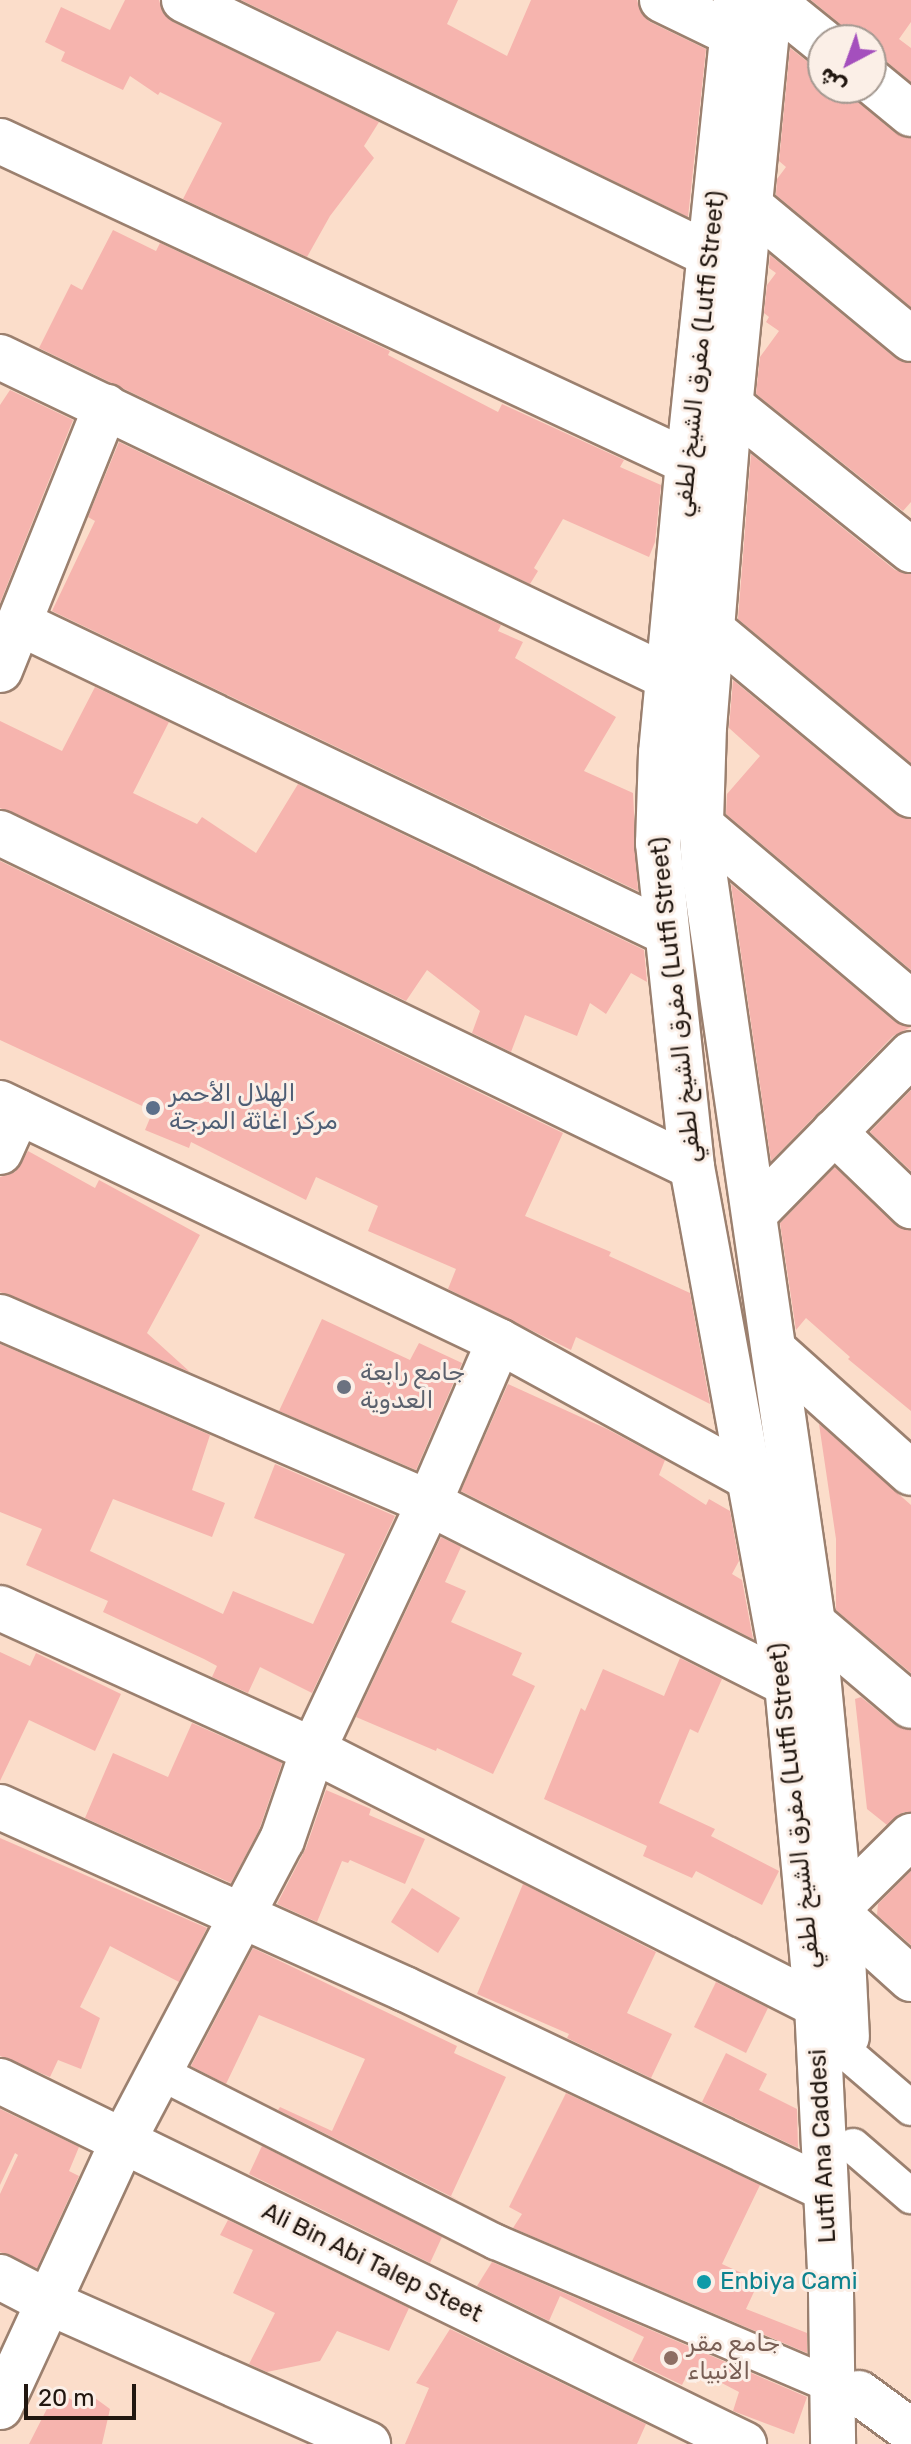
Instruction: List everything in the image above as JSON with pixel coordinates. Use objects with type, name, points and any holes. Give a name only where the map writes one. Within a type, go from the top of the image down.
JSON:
[{"type":"street","points":[[184,0],[710,255]]},
{"type":"street","points":[[662,0],[734,17]]},
{"type":"street","points":[[807,29],[771,0],[733,195],[730,405],[711,629],[701,824],[705,878],[813,1623],[841,1911],[853,2146],[850,2392],[859,2444]]},
{"type":"street","name":"مفرق الشيخ لطفي (Lutfi Street)","points":[[734,17],[733,195],[710,255],[688,462],[658,843],[692,1167],[746,1476],[787,1684],[816,1999]]},
{"type":"street","points":[[887,94],[911,114]]},
{"type":"street","points":[[0,141],[688,462]]},
{"type":"street","points":[[733,195],[911,339]]},
{"type":"street","points":[[0,357],[669,678]]},
{"type":"street","points":[[730,405],[911,550]]},
{"type":"street","points":[[0,670],[106,406]]},
{"type":"street","points":[[19,623],[665,932]]},
{"type":"street","points":[[711,629],[911,795]]},
{"type":"street","points":[[660,793],[701,824],[911,1003]]},
{"type":"street","points":[[0,833],[692,1167]]},
{"type":"street","points":[[755,1213],[911,1054]]},
{"type":"street","points":[[0,1152],[9,1107],[499,1341],[746,1476]]},
{"type":"street","points":[[834,1132],[911,1206]]},
{"type":"street","points":[[0,1317],[429,1503],[787,1684]]},
{"type":"street","points":[[0,2407],[123,2141],[282,1840],[313,1750],[429,1503],[499,1341]]},
{"type":"street","points":[[774,1350],[911,1473]]},
{"type":"street","points":[[0,1608],[313,1750],[816,1999]]},
{"type":"street","points":[[813,1623],[911,1706]]},
{"type":"street","points":[[0,1807],[243,1915],[824,2188]]},
{"type":"street","points":[[841,1911],[911,1836]]},
{"type":"street","points":[[841,1911],[911,1979]]},
{"type":"street","name":"Lutfi Ana Caddesi","points":[[816,1999],[824,2188],[850,2392],[833,2444]]},
{"type":"street","points":[[848,2054],[911,2108]]},
{"type":"street","points":[[161,2073],[496,2242],[850,2392],[911,2431]]},
{"type":"street","name":"Ali Bin Abi Talep Steet","points":[[0,2081],[744,2444]]},
{"type":"street","points":[[853,2146],[911,2196]]},
{"type":"street","points":[[0,2277],[50,2303],[368,2444]]},
{"type":"street","points":[[850,2392],[911,2438]]},
{"type":"building","points":[[125,0],[159,0],[163,13],[173,22],[379,122],[364,146],[374,158],[330,216],[307,257],[183,199],[222,123],[160,92],[158,95],[130,76],[123,90],[61,61],[65,52],[45,42],[61,7],[110,30]]},
{"type":"building","points":[[241,0],[458,0],[447,24],[507,56],[531,0],[637,0],[641,13],[650,22],[706,49],[688,217]]},
{"type":"building","points":[[811,0],[911,0],[911,22],[899,39],[911,48],[911,82],[887,62],[887,24],[839,23]]},
{"type":"building","points":[[790,48],[807,61],[807,104],[860,104],[895,133],[911,138],[911,307],[776,195],[777,179],[786,167],[779,161]]},
{"type":"building","points":[[113,230],[156,251],[160,243],[390,351],[388,355],[498,412],[502,404],[624,460],[620,467],[661,485],[655,542],[649,557],[563,519],[534,568],[538,571],[530,584],[39,348],[71,284],[82,290]]},
{"type":"building","points":[[770,255],[895,358],[911,363],[911,502],[903,511],[756,394],[760,357],[779,331],[766,322],[769,317],[764,313],[767,285],[776,273],[769,268]]},
{"type":"building","points":[[10,390],[73,420],[0,603],[0,405]]},
{"type":"building","points":[[119,442],[501,625],[498,631],[523,642],[515,658],[616,717],[584,771],[633,793],[638,891],[52,611],[95,521],[88,517]]},
{"type":"building","points":[[751,454],[895,570],[911,574],[911,763],[738,619]]},
{"type":"building","points":[[733,680],[895,814],[911,819],[911,970],[726,814],[727,794],[760,756],[729,728]]},
{"type":"building","points":[[95,687],[169,722],[133,793],[197,824],[202,817],[256,853],[298,784],[644,950],[647,982],[631,973],[606,1014],[590,1003],[577,1036],[525,1015],[511,1052],[472,1033],[480,1011],[427,970],[406,1001],[0,808],[0,721],[62,751]]},
{"type":"building","points":[[0,861],[563,1133],[525,1216],[611,1252],[609,1256],[690,1293],[710,1404],[576,1337],[571,1350],[448,1289],[456,1269],[368,1231],[378,1206],[316,1177],[306,1200],[191,1142],[189,1148],[145,1130],[153,1111],[0,1040]]},
{"type":"building","points":[[731,884],[895,1022],[911,1027],[893,1036],[771,1161]]},
{"type":"building","points":[[911,1090],[911,1171],[870,1132]]},
{"type":"building","points":[[28,1151],[95,1188],[99,1180],[200,1235],[147,1333],[190,1372],[0,1292],[0,1177],[15,1172]]},
{"type":"building","points":[[835,1167],[894,1224],[911,1230],[911,1411],[848,1359],[850,1357],[806,1318],[796,1330],[780,1223]]},
{"type":"building","points":[[322,1319],[410,1360],[419,1343],[462,1363],[416,1470],[279,1411]]},
{"type":"building","points":[[0,1344],[210,1435],[192,1490],[225,1503],[212,1537],[113,1499],[90,1551],[223,1614],[233,1591],[313,1624],[345,1554],[254,1518],[275,1464],[395,1516],[312,1693],[260,1667],[248,1693],[212,1677],[217,1666],[103,1612],[108,1601],[26,1565],[42,1529],[0,1512]]},
{"type":"building","points":[[508,1384],[607,1429],[665,1460],[659,1475],[706,1505],[709,1499],[730,1511],[739,1561],[732,1574],[742,1580],[753,1639],[461,1491]]},
{"type":"building","points":[[819,1424],[911,1505],[911,1673],[836,1610],[836,1539]]},
{"type":"building","points":[[441,1537],[461,1547],[445,1582],[466,1591],[451,1622],[522,1653],[512,1675],[535,1686],[493,1774],[437,1748],[436,1751],[356,1717]]},
{"type":"building","points":[[0,1652],[30,1666],[36,1653],[121,1694],[95,1751],[29,1720],[0,1781]]},
{"type":"building","points":[[680,1658],[722,1679],[698,1733],[690,1729],[659,1803],[715,1829],[711,1836],[779,1871],[762,1905],[696,1871],[692,1878],[643,1856],[647,1846],[544,1799],[581,1708],[585,1711],[603,1669],[664,1696]]},
{"type":"building","points":[[861,1697],[895,1725],[911,1730],[911,1812],[904,1812],[887,1825],[867,1809],[855,1699]]},
{"type":"building","points":[[192,1723],[282,1763],[259,1830],[231,1883],[85,1818],[113,1753],[168,1777]]},
{"type":"building","points":[[326,1790],[371,1809],[369,1815],[425,1839],[405,1884],[350,1860],[348,1863],[342,1861],[317,1922],[277,1904],[306,1848]]},
{"type":"building","points":[[0,1838],[207,1928],[179,1982],[110,1946],[80,2007],[100,2018],[81,2069],[58,2060],[50,2077],[0,2056]]},
{"type":"building","points":[[911,1871],[911,1945],[877,1915],[878,1904]]},
{"type":"building","points":[[523,1884],[656,1952],[627,2013],[672,2034],[651,2078],[567,2038],[569,2034],[477,1994]]},
{"type":"building","points":[[412,1888],[460,1918],[438,1953],[391,1922]]},
{"type":"building","points":[[253,1948],[457,2046],[454,2053],[506,2077],[451,2196],[460,2201],[278,2110],[280,2107],[332,2131],[365,2059],[259,2015],[226,2084],[191,2066]]},
{"type":"building","points":[[716,1982],[768,2008],[746,2053],[694,2027]]},
{"type":"building","points":[[726,2053],[767,2074],[759,2090],[797,2109],[798,2148],[702,2102]]},
{"type":"building","points":[[566,2093],[760,2185],[722,2264],[759,2281],[746,2309],[807,2333],[807,2353],[513,2228],[522,2214],[509,2207]]},
{"type":"building","points":[[0,2109],[79,2147],[69,2171],[79,2176],[37,2268],[0,2252],[0,2194],[18,2155],[15,2153],[0,2185]]},
{"type":"building","points":[[262,2146],[442,2237],[430,2263],[249,2174]]},
{"type":"building","points":[[228,2220],[409,2308],[389,2351],[337,2331],[320,2361],[267,2372],[249,2364],[275,2313],[233,2293],[253,2250],[220,2235]]},
{"type":"building","points":[[492,2262],[807,2397],[794,2434],[733,2411],[739,2392],[691,2367],[682,2385],[632,2361],[644,2337],[560,2296],[549,2321],[477,2286]]},
{"type":"building","points":[[450,2329],[646,2424],[637,2444],[405,2444],[429,2388],[416,2383]]},
{"type":"building","points":[[84,2390],[110,2409],[102,2444],[29,2444],[56,2391],[74,2401]]},
{"type":"place","name":"الهلال الأحمر مركز اغاثة المرجة","points":[[153,1108]]},
{"type":"place","name":"جامع رابعة العدوية","points":[[344,1387]]},
{"type":"place","name":"Enbiya Cami","points":[[704,2282]]},
{"type":"place","name":"جامع مقر الانبياء","points":[[671,2358]]}]
